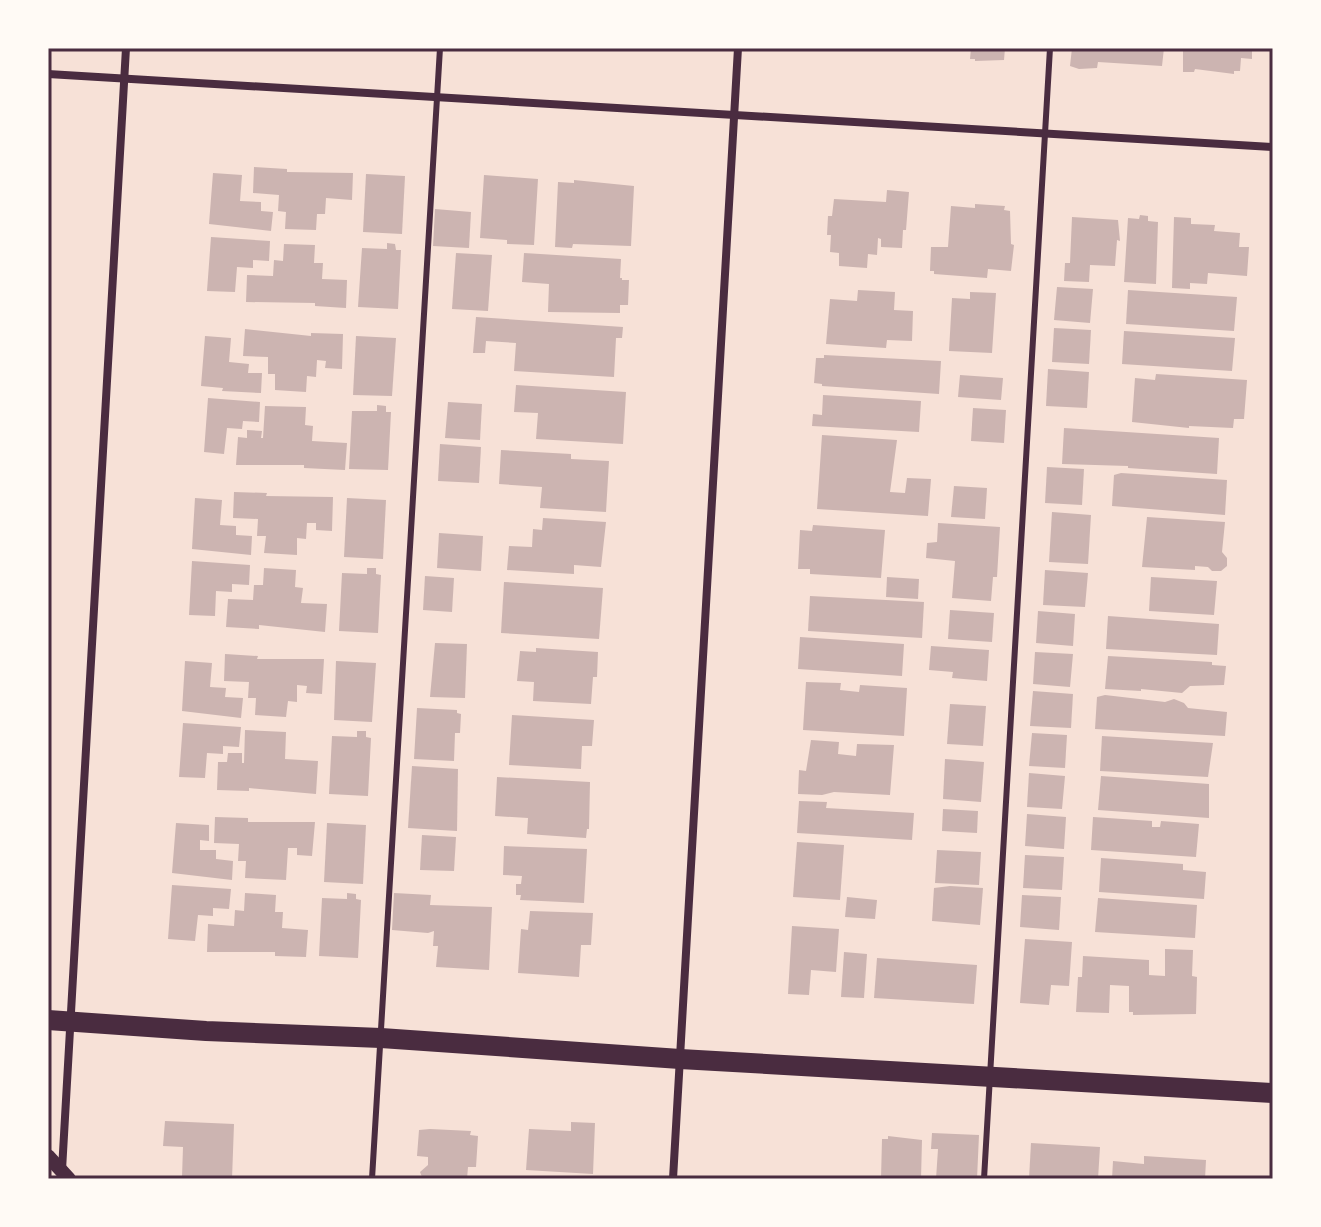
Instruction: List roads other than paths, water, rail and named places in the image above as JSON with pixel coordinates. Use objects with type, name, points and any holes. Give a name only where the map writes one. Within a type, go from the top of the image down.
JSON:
[{"type":"main road","points":[[48,1020],[1273,1093]]},
{"type":"street","points":[[64,1176],[126,48]]},
{"type":"street","points":[[673,1179],[738,48]]},
{"type":"street","points":[[48,74],[1273,147]]},
{"type":"street","points":[[48,1156],[64,1176]]},
{"type":"lane","points":[[372,1179],[440,48]]},
{"type":"lane","points":[[984,1179],[1050,48]]}]
